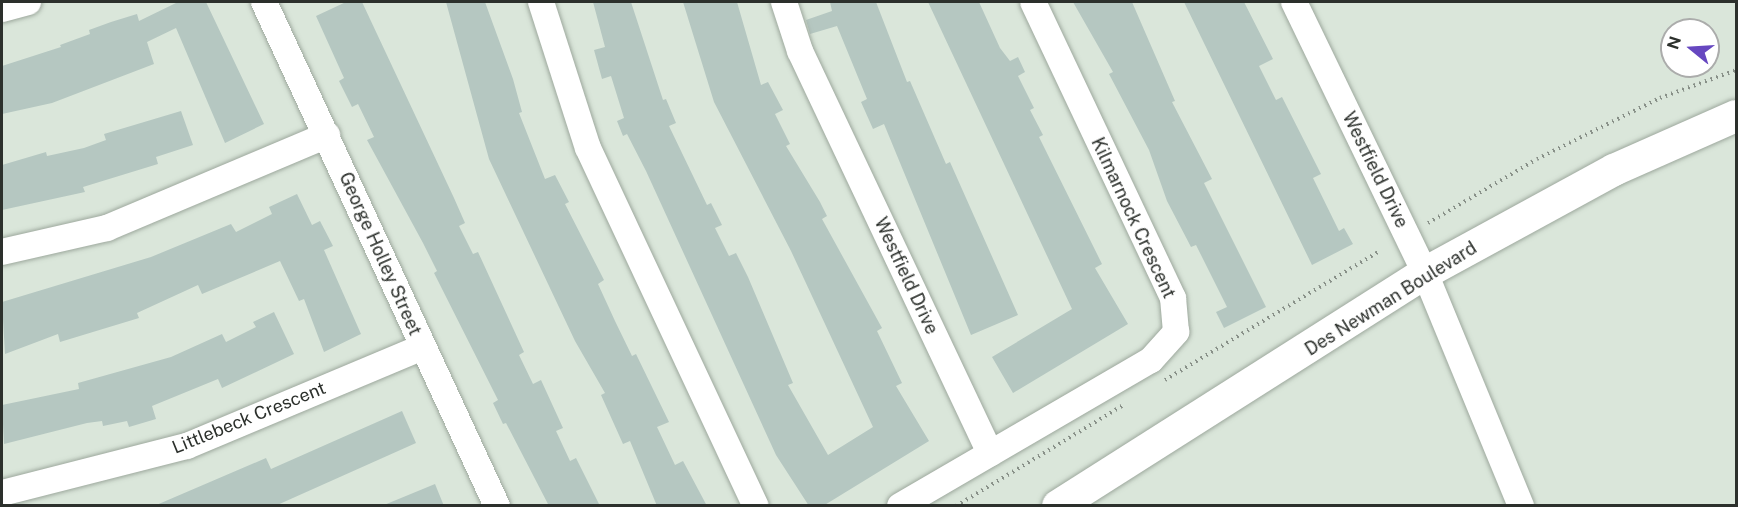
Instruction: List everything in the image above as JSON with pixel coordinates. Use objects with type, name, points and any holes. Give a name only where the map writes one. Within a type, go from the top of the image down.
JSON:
[{"type":"street","points":[[2,9],[28,2]]},
{"type":"street","name":"George Holley Street","points":[[264,2],[497,506]]},
{"type":"street","points":[[541,2],[588,148],[756,506]]},
{"type":"street","name":"Westfield Drive","points":[[784,2],[800,51],[990,453]]},
{"type":"street","name":"Kilmarnock Crescent","points":[[990,453],[1151,360],[1176,332],[1173,298],[1033,2]]},
{"type":"street","name":"Westfield Drive","points":[[1294,2],[1425,273],[1521,506]]},
{"type":"street","name":"Des Newman Boulevard","points":[[1058,506],[1425,273],[1614,170],[1737,116]]},
{"type":"street","points":[[2,252],[107,228],[327,135]]},
{"type":"street","name":"Littlebeck Crescent","points":[[2,493],[188,446],[422,347]]},
{"type":"street","points":[[900,506],[990,453]]},
{"type":"path","points":[[1428,223],[1547,154],[1660,98],[1737,70]]},
{"type":"path","points":[[1160,383],[1380,251]]},
{"type":"path","points":[[956,506],[1130,401]]},
{"type":"building","points":[[178,2],[206,2],[264,124],[225,143],[176,28],[147,42],[154,64],[52,103],[2,114],[2,66],[61,47],[60,45],[90,34],[89,30],[111,22],[137,14],[139,21]]},
{"type":"building","points":[[346,2],[362,2],[465,223],[459,226],[473,254],[478,252],[524,352],[519,355],[533,384],[541,380],[563,428],[556,431],[570,461],[576,458],[600,506],[549,506],[506,423],[503,424],[493,403],[498,400],[434,273],[437,271],[367,140],[374,137],[358,104],[352,107],[339,81],[344,78],[316,16]]},
{"type":"building","points":[[446,2],[485,2],[513,79],[522,112],[519,113],[545,179],[555,175],[569,202],[565,204],[604,280],[598,284],[632,356],[636,354],[669,422],[657,427],[675,465],[683,461],[707,506],[657,506],[630,441],[623,444],[601,395],[605,393],[575,341],[489,159]]},
{"type":"building","points":[[593,2],[631,2],[663,100],[666,99],[676,123],[669,126],[707,205],[711,203],[722,225],[715,228],[729,256],[736,253],[748,277],[793,383],[788,385],[828,455],[873,427],[791,251],[714,102],[683,2],[737,2],[761,85],[768,82],[783,110],[775,114],[790,144],[786,146],[820,202],[827,216],[822,219],[882,328],[877,331],[902,383],[896,386],[929,441],[823,506],[809,506],[776,455],[646,171],[627,134],[623,136],[617,121],[624,118],[611,76],[602,79],[594,50],[605,47]]},
{"type":"building","points":[[830,2],[876,2],[907,82],[910,81],[946,164],[950,162],[1018,315],[971,335],[884,124],[873,129],[861,102],[867,99],[837,26],[810,34],[806,20],[832,11]]},
{"type":"building","points":[[928,2],[979,2],[1000,48],[1010,61],[1018,57],[1025,72],[1018,76],[1034,108],[1030,110],[1043,135],[1039,137],[1102,264],[1095,268],[1128,324],[1013,393],[992,357],[1072,309]]},
{"type":"building","points":[[1073,2],[1132,2],[1175,101],[1172,102],[1212,179],[1204,183],[1266,307],[1224,328],[1216,312],[1227,307],[1196,245],[1191,247],[1167,201],[1149,150],[1109,74],[1113,72]]},
{"type":"building","points":[[1184,2],[1244,2],[1273,59],[1259,66],[1276,100],[1282,97],[1321,174],[1313,178],[1339,231],[1344,228],[1353,244],[1312,265]]},
{"type":"building","points":[[181,111],[193,145],[156,157],[158,164],[83,187],[85,192],[2,210],[2,165],[46,152],[47,156],[84,148],[106,140],[104,134]]},
{"type":"building","points":[[297,194],[312,225],[320,221],[333,246],[324,250],[361,334],[324,352],[304,299],[299,301],[280,261],[202,294],[198,285],[137,313],[139,318],[60,342],[58,334],[5,354],[2,302],[151,257],[231,224],[236,232],[272,214],[269,207]]},
{"type":"building","points":[[274,312],[294,354],[222,388],[218,379],[152,406],[156,419],[129,427],[127,421],[103,426],[102,421],[87,423],[4,444],[2,405],[79,389],[78,383],[171,357],[222,334],[226,342],[256,327],[253,322]]},
{"type":"building","points":[[402,411],[416,443],[275,506],[154,506],[266,458],[271,469]]},
{"type":"building","points":[[435,484],[444,506],[384,506],[384,505]]}]
